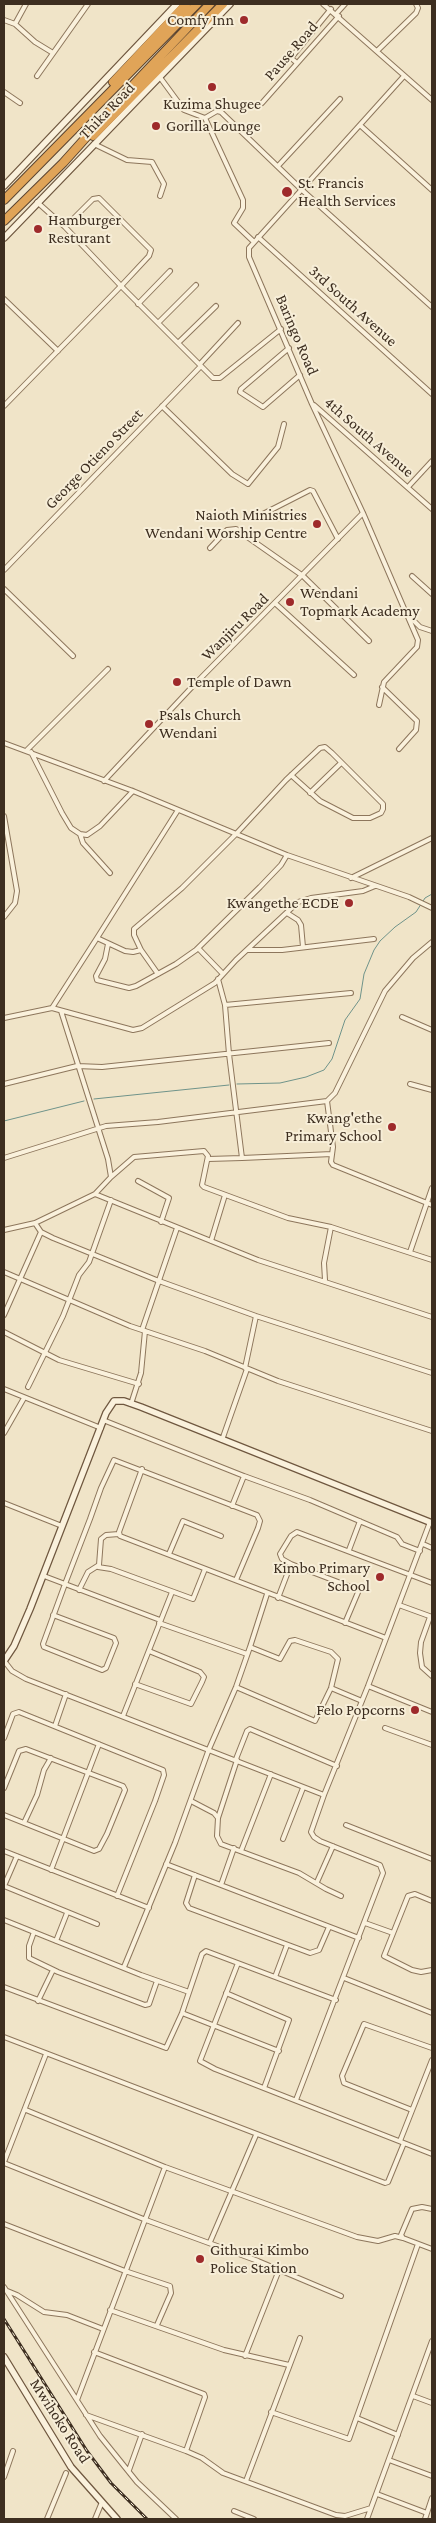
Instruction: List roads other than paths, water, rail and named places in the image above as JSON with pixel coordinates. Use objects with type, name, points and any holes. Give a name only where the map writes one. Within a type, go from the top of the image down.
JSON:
[{"type":"highway","points":[[52,150],[186,4]]},
{"type":"highway","name":"Thika Road","points":[[4,200],[197,4]]},
{"type":"highway","name":"Thika Road","points":[[4,221],[63,163],[210,4]]},
{"type":"highway","points":[[63,163],[92,138],[223,4]]},
{"type":"street","points":[[15,24],[26,4]]},
{"type":"street","points":[[37,76],[88,4]]},
{"type":"street","name":"Thika Road","points":[[4,186],[177,4]]},
{"type":"street","name":"Thika Road","points":[[4,238],[230,4]]},
{"type":"street","points":[[325,4],[432,99]]},
{"type":"street","name":"Pause Road","points":[[262,103],[345,4]]},
{"type":"street","points":[[377,51],[416,13],[418,8],[416,4]]},
{"type":"street","points":[[297,63],[291,58],[331,10]]},
{"type":"street","points":[[4,20],[15,24],[35,42],[54,53]]},
{"type":"street","points":[[160,76],[184,110],[205,118],[242,200],[243,208],[234,223],[254,242],[361,126],[404,76]]},
{"type":"street","points":[[4,92],[20,103]]},
{"type":"street","points":[[278,166],[340,99]]},
{"type":"street","points":[[205,118],[217,110],[221,112],[302,190],[432,307]]},
{"type":"street","points":[[361,126],[432,190]]},
{"type":"street","points":[[94,144],[127,160],[152,162],[164,184],[160,196]]},
{"type":"street","points":[[4,406],[149,256],[150,247],[99,198],[92,199],[65,227]]},
{"type":"street","points":[[37,202],[65,227],[138,304],[217,380],[281,329]]},
{"type":"street","name":"3rd South Avenue","points":[[258,237],[432,394]]},
{"type":"street","name":"Baringo Road","points":[[254,242],[248,248],[249,257],[312,404],[363,513],[406,613],[420,627],[432,631]]},
{"type":"street","points":[[138,304],[170,271]]},
{"type":"street","points":[[158,323],[196,285]]},
{"type":"street","points":[[4,299],[58,351]]},
{"type":"street","points":[[178,343],[216,306]]},
{"type":"street","name":"George Otieno Street","points":[[4,570],[162,406],[238,323]]},
{"type":"street","points":[[289,348],[241,389],[240,392],[262,407],[300,375]]},
{"type":"street","name":"4th South Avenue","points":[[312,404],[432,509]]},
{"type":"street","points":[[162,406],[232,474],[248,484],[278,447],[284,424]]},
{"type":"street","points":[[408,487],[432,461]]},
{"type":"street","points":[[259,516],[310,490],[313,491],[338,539]]},
{"type":"street","name":"Wanjiru Road","points":[[104,780],[191,688],[276,604],[363,513]]},
{"type":"street","points":[[210,548],[227,530],[236,529],[303,576],[369,641]]},
{"type":"street","points":[[412,576],[432,594]]},
{"type":"street","points":[[4,589],[73,656]]},
{"type":"street","points":[[276,604],[354,675]]},
{"type":"street","points":[[378,705],[382,687],[417,647],[418,640],[406,613]]},
{"type":"street","points":[[29,751],[108,669]]},
{"type":"street","points":[[382,687],[417,721],[416,730],[399,749]]},
{"type":"street","points":[[4,743],[104,780],[287,855],[409,897],[432,908]]},
{"type":"street","points":[[158,974],[141,950],[134,929],[169,900],[236,834],[291,775],[322,747],[383,804],[381,813],[370,818],[353,818],[320,801],[291,775]]},
{"type":"street","points":[[29,751],[71,828],[80,834],[87,836],[100,826],[133,792]]},
{"type":"street","points":[[310,793],[341,763]]},
{"type":"street","points":[[52,1008],[178,810]]},
{"type":"street","points":[[4,816],[17,891],[15,903],[4,918]]},
{"type":"street","points":[[80,834],[83,843],[110,872]]},
{"type":"street","points":[[351,878],[432,839]]},
{"type":"street","points":[[108,944],[104,959],[96,976],[97,980],[129,988],[158,974],[198,948],[267,880],[287,855]]},
{"type":"street","points":[[4,1018],[52,1008],[137,1030],[210,987],[286,912],[304,899],[363,891],[375,886]]},
{"type":"street","points":[[286,912],[298,920],[301,925],[303,947]]},
{"type":"street","points":[[96,938],[128,952],[141,950]]},
{"type":"street","points":[[248,950],[303,947],[374,939]]},
{"type":"street","points":[[4,1158],[113,1125],[158,1122],[327,1102],[336,1093],[385,991],[413,958],[432,942]]},
{"type":"street","points":[[198,948],[223,974]]},
{"type":"street","points":[[218,979],[225,1005],[242,1158]]},
{"type":"street","points":[[225,1005],[351,993]]},
{"type":"street","points":[[61,1011],[99,1130],[111,1177]]},
{"type":"street","points":[[402,1017],[432,1030]]},
{"type":"street","points":[[4,1084],[77,1066],[102,1067],[329,1042]]},
{"type":"street","points":[[410,1084],[432,1090]]},
{"type":"street","points":[[327,1102],[332,1154],[331,1162],[333,1165],[430,1204]]},
{"type":"street","points":[[4,1230],[35,1223],[95,1194],[134,1157],[197,1150],[207,1152],[208,1159],[202,1185],[303,1223],[331,1227],[432,1260]]},
{"type":"street","points":[[208,1159],[332,1154]]},
{"type":"street","points":[[138,1181],[169,1198],[161,1222]]},
{"type":"street","points":[[410,1252],[430,1204],[432,1188]]},
{"type":"street","points":[[95,1194],[258,1260],[325,1280],[432,1317]]},
{"type":"street","points":[[211,1241],[225,1195]]},
{"type":"street","points":[[28,1387],[70,1300],[79,1276],[92,1255],[111,1200]]},
{"type":"street","points":[[35,1223],[41,1232],[92,1255],[159,1281],[256,1316],[432,1372]]},
{"type":"street","points":[[325,1280],[324,1263],[331,1227]]},
{"type":"street","points":[[131,1404],[139,1384],[143,1330],[177,1228]]},
{"type":"street","points":[[4,1315],[41,1232]]},
{"type":"street","points":[[4,1272],[143,1330],[205,1351],[246,1369],[432,1431]]},
{"type":"street","points":[[222,1440],[246,1369],[256,1316]]},
{"type":"street","points":[[4,1332],[59,1360],[139,1384]]},
{"type":"street","points":[[4,1389],[101,1428]]},
{"type":"street","points":[[4,1433],[24,1398]]},
{"type":"street","points":[[296,2100],[336,2000],[383,1870],[380,1865],[314,1837],[312,1832],[324,1795],[431,1523],[131,1404],[114,1401],[108,1406],[44,1576],[14,1646],[5,1662],[12,1671],[66,1694],[324,1795]]},
{"type":"street","points":[[103,1420],[310,1500],[397,1537],[402,1544],[420,1551]]},
{"type":"street","points":[[53,1615],[114,1638],[116,1643],[106,1668],[102,1670],[43,1646],[53,1615],[112,1461],[116,1460],[257,1515],[260,1521],[236,1580]]},
{"type":"street","points":[[119,1534],[142,1469]]},
{"type":"street","points":[[232,1506],[244,1476]]},
{"type":"street","points":[[4,1503],[62,1526]]},
{"type":"street","points":[[169,1554],[183,1521],[221,1536]]},
{"type":"street","points":[[349,1550],[360,1521]]},
{"type":"street","points":[[345,1623],[359,1590],[282,1559],[280,1554],[291,1536],[297,1532],[349,1550],[432,1583]]},
{"type":"street","points":[[98,1567],[101,1539],[106,1535],[119,1534],[267,1594],[386,1638]]},
{"type":"street","points":[[423,1544],[432,1548]]},
{"type":"street","points":[[278,1598],[291,1564]]},
{"type":"street","points":[[79,1590],[88,1572],[98,1567],[111,1569],[193,1599],[205,1569]]},
{"type":"street","points":[[44,1576],[247,1654]]},
{"type":"street","points":[[123,1716],[172,1592]]},
{"type":"street","points":[[124,1968],[191,1800],[209,1749],[236,1687],[267,1594]]},
{"type":"street","points":[[398,1605],[431,1617],[420,1653],[422,1667],[432,1676]]},
{"type":"street","points":[[236,1687],[313,1721],[318,1719],[331,1688],[338,1663],[336,1655],[295,1640],[290,1641],[280,1659],[250,1647]]},
{"type":"street","points":[[135,1684],[191,1704],[202,1682],[204,1677],[200,1672],[149,1652]]},
{"type":"street","points":[[368,1686],[432,1712]]},
{"type":"street","points":[[331,1688],[362,1700]]},
{"type":"street","points":[[55,1726],[66,1694]]},
{"type":"street","points":[[4,1738],[13,1714],[19,1712],[165,1772],[116,1896]]},
{"type":"street","points":[[4,1718],[10,1721]]},
{"type":"street","points":[[385,1728],[432,1745]]},
{"type":"street","points":[[337,1766],[250,1729],[247,1731],[236,1760],[218,1818],[218,1840],[221,1844],[317,1882],[326,1889],[341,1896]]},
{"type":"street","points":[[51,1870],[99,1744]]},
{"type":"street","points":[[4,1788],[19,1751],[26,1749],[122,1786],[124,1790],[107,1834],[97,1851],[4,1815]]},
{"type":"street","points":[[24,1823],[37,1795],[44,1770],[51,1758]]},
{"type":"street","points":[[241,1851],[270,1774]]},
{"type":"street","points":[[284,1839],[303,1788]]},
{"type":"street","points":[[191,1800],[214,1813],[218,1818]]},
{"type":"street","points":[[346,1825],[432,1859]]},
{"type":"street","points":[[317,1882],[334,1846]]},
{"type":"street","points":[[221,1885],[234,1848]]},
{"type":"street","points":[[4,1851],[148,1908]]},
{"type":"street","points":[[17,1856],[4,1886],[97,1924]]},
{"type":"street","points":[[166,1864],[359,1938]]},
{"type":"street","points":[[196,1875],[186,1903],[189,1908],[287,1945],[315,1952],[321,1945],[329,1927]]},
{"type":"street","points":[[432,1901],[415,1894],[408,1896],[384,1958],[420,1972],[432,1970]]},
{"type":"street","points":[[56,1942],[67,1913]]},
{"type":"street","points":[[4,1920],[56,1942],[189,1992]]},
{"type":"street","points":[[365,1923],[393,1933]]},
{"type":"street","points":[[34,1932],[29,1946],[29,1958],[53,1970],[145,2005],[149,2004],[157,1981]]},
{"type":"street","points":[[275,1977],[287,1945]]},
{"type":"street","points":[[4,1987],[163,2048],[168,2047],[202,1954],[206,1951],[336,2000]]},
{"type":"street","points":[[238,1963],[200,2061],[432,2154]]},
{"type":"street","points":[[38,2001],[53,1970]]},
{"type":"street","points":[[344,1978],[432,2013]]},
{"type":"street","points":[[226,1993],[289,2020],[264,2088]]},
{"type":"street","points":[[182,2013],[279,2051]]},
{"type":"street","points":[[412,2110],[344,2083],[342,2076],[364,2024],[432,2048]]},
{"type":"street","points":[[4,2037],[256,2135],[387,2183],[404,2143]]},
{"type":"street","points":[[46,2054],[26,2110],[4,2162],[146,2220],[210,2242],[341,2296]]},
{"type":"street","points":[[400,2141],[432,2060]]},
{"type":"street","points":[[26,2110],[165,2167],[357,2237],[378,2241],[394,2236],[432,2249]]},
{"type":"street","points":[[210,2242],[256,2135]]},
{"type":"street","points":[[77,2400],[165,2167]]},
{"type":"street","points":[[403,2238],[402,2232],[412,2209],[422,2207],[432,2209]]},
{"type":"street","points":[[4,2224],[125,2272],[170,2286],[171,2293],[156,2325]]},
{"type":"street","points":[[271,2412],[346,2440],[350,2437],[418,2244]]},
{"type":"street","points":[[245,2356],[279,2270]]},
{"type":"street","points":[[5,2289],[17,2294],[44,2312],[67,2315],[103,2329]]},
{"type":"street","points":[[5,2289],[100,2436],[137,2482],[176,2519]]},
{"type":"street","points":[[110,2310],[224,2350],[289,2365]]},
{"type":"street","points":[[246,2481],[300,2338]]},
{"type":"street","points":[[367,2519],[432,2341]]},
{"type":"street","points":[[94,2352],[204,2394],[205,2397],[186,2451]]},
{"type":"street","name":"Mwihoko Road","points":[[4,2357],[71,2467],[117,2519]]},
{"type":"street","points":[[413,2396],[432,2403]]},
{"type":"street","points":[[86,2415],[186,2451],[223,2473],[336,2516],[345,2516],[371,2508]]},
{"type":"street","points":[[357,2418],[398,2435]]},
{"type":"street","points":[[128,2470],[142,2434]]},
{"type":"street","points":[[4,2477],[13,2451]]},
{"type":"street","points":[[389,2460],[432,2476]]},
{"type":"street","points":[[47,2519],[66,2473]]},
{"type":"street","points":[[377,2494],[427,2513]]},
{"type":"street","points":[[425,2519],[432,2498]]},
{"type":"street","points":[[95,2519],[102,2502]]},
{"type":"street","points":[[234,2511],[254,2519]]},
{"type":"waterway","points":[[237,1084],[280,1083],[306,1077],[324,1070],[332,1059],[345,1020],[360,999],[364,974],[374,950],[380,941],[416,912],[425,898],[432,894]]},
{"type":"waterway","points":[[94,1099],[229,1085]]},
{"type":"waterway","points":[[4,1121],[84,1101]]},
{"type":"railway","points":[[4,2319],[87,2451],[111,2483],[147,2519]]},
{"type":"place","name":"Comfy Inn","points":[[244,20]]},
{"type":"place","name":"Kuzima Shugee","points":[[212,87]]},
{"type":"place","name":"Gorilla Lounge","points":[[156,126]]},
{"type":"place","name":"St. Francis Health Services","points":[[287,192]]},
{"type":"place","name":"Hamburger Resturant","points":[[38,229]]},
{"type":"place","name":"Naioth Ministries Wendani Worship Centre","points":[[317,524]]},
{"type":"place","name":"Wendani Topmark Academy","points":[[290,602]]},
{"type":"place","name":"Temple of Dawn","points":[[177,682]]},
{"type":"place","name":"Psals Church Wendani","points":[[149,724]]},
{"type":"place","name":"Kwangethe ECDE","points":[[349,903]]},
{"type":"place","name":"Kwang'ethe Primary School","points":[[392,1127]]},
{"type":"place","name":"Kimbo Primary School","points":[[380,1577]]},
{"type":"place","name":"Felo Popcorns","points":[[415,1710]]},
{"type":"place","name":"Githurai Kimbo Police Station","points":[[200,2259]]}]
